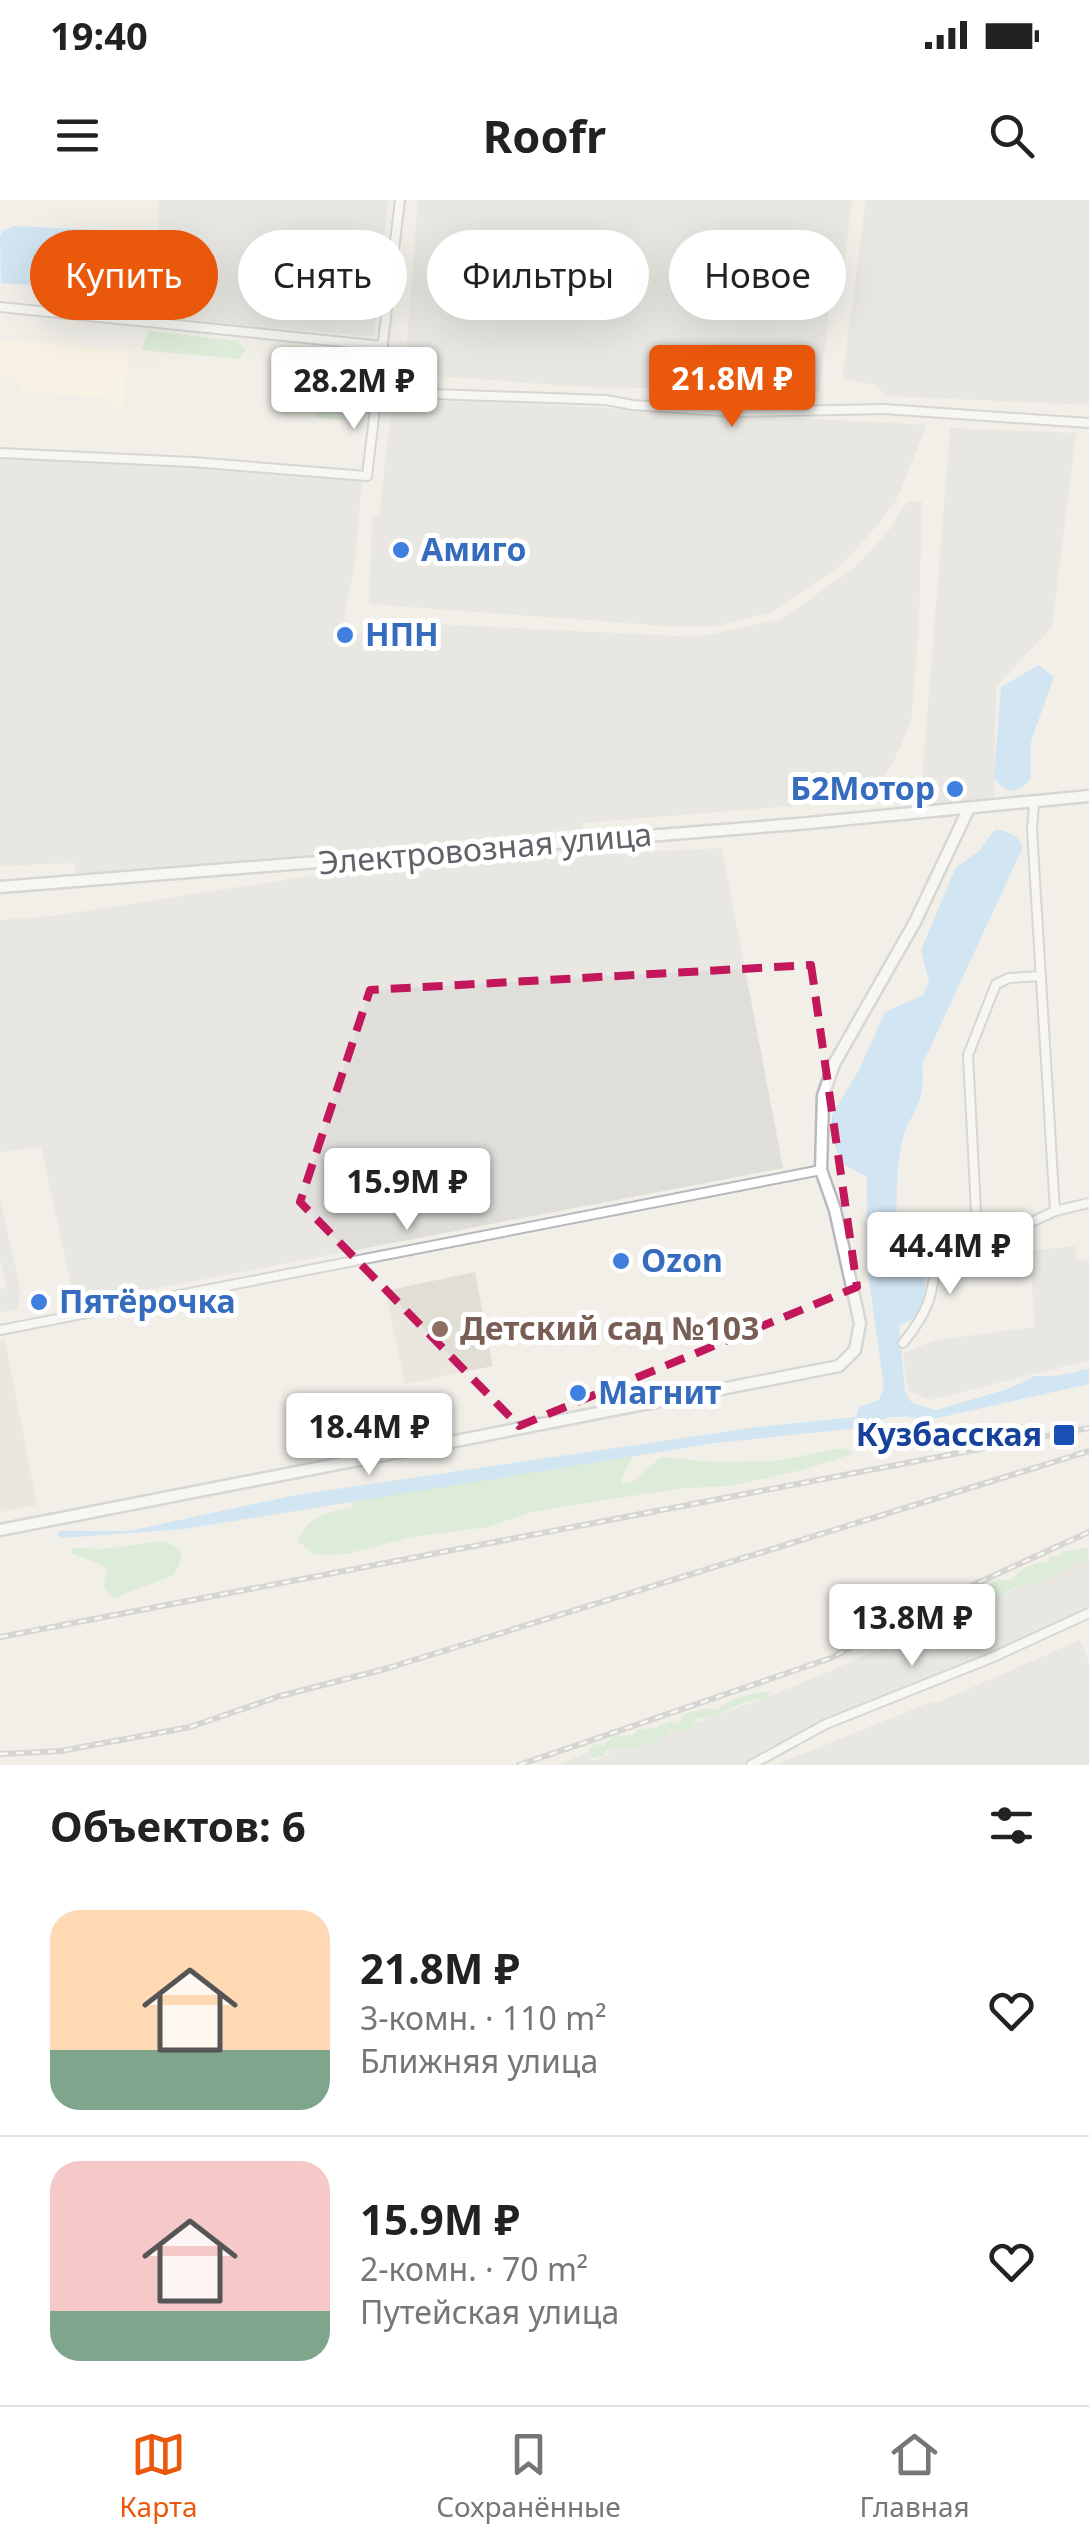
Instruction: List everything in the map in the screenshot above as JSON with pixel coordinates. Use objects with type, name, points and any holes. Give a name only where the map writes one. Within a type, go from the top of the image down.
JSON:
[{"type":"street","points":[[0,453],[192,462],[367,476],[400,200]]},
{"type":"street","points":[[0,307],[383,346]]},
{"type":"street","points":[[378,392],[606,400],[750,412],[908,410],[1089,423]]},
{"type":"street","name":"Электровозная улица","points":[[0,887],[1089,800]]},
{"type":"street","points":[[1034,802],[1032,830],[1055,1212]]},
{"type":"street","points":[[0,1530],[839,1366],[855,1350],[860,1323],[822,1170],[821,1110],[828,1080],[915,922],[969,808]]},
{"type":"street","points":[[978,1230],[968,1055],[996,984],[1009,978],[1041,976]]},
{"type":"street","points":[[0,1330],[822,1170]]},
{"type":"street","points":[[902,1343],[923,1318],[931,1301],[938,1249],[946,1242],[978,1230],[1017,1228],[1089,1203]]},
{"type":"street","points":[[751,1765],[826,1724],[991,1658],[1089,1612]]},
{"type":"highlighted area","points":[[811,965],[857,1287],[519,1426],[300,1202],[370,990]]},
{"type":"shaded area","points":[[159,200],[388,200],[385,230],[238,230],[238,320],[376,320],[374,337],[190,320],[218,320],[218,230],[159,230]]},
{"type":"shaded area","points":[[418,200],[852,200],[846,249],[846,230],[669,230],[669,320],[828,320],[819,391],[586,387],[390,373],[391,354],[406,355]]},
{"type":"shaded area","points":[[866,200],[1089,200],[1089,405],[885,396],[876,385],[842,379]]},
{"type":"shaded area","points":[[0,340],[129,351],[123,408],[112,407],[110,399],[19,390],[17,377],[0,374]]},
{"type":"shaded area","points":[[474,401],[927,425],[896,501],[874,529],[844,563],[773,612],[717,626],[679,627],[369,604],[372,519],[379,516],[392,403]]},
{"type":"shaded area","points":[[950,428],[1076,433],[1052,627],[996,686],[994,801],[920,806]]},
{"type":"shaded area","points":[[0,458],[226,466],[362,479],[345,633],[371,633],[371,621],[698,637],[781,619],[853,569],[888,532],[907,501],[922,501],[919,626],[911,721],[895,759],[867,800],[583,823],[583,829],[128,872],[76,874],[74,863],[0,866]]},
{"type":"shaded area","points":[[722,848],[783,1168],[75,1304],[41,1147],[0,1152],[0,917],[1,920],[54,916],[373,866]]},
{"type":"shaded area","points":[[0,1198],[21,1292],[17,1309],[0,1313],[0,1289],[6,1287],[0,1258]]},
{"type":"shaded area","points":[[1076,1246],[1077,1260],[1089,1259],[1089,1360],[930,1400],[908,1391],[903,1353],[936,1340],[1035,1327],[1029,1251]]},
{"type":"shaded area","name":"Детский сад №103","points":[[475,1272],[493,1366],[405,1384],[385,1291]]},
{"type":"shaded area","points":[[5,1339],[37,1505],[0,1512],[0,1340]]},
{"type":"shaded area","points":[[1089,1557],[1089,1608],[1002,1650],[834,1718],[741,1765],[558,1765],[588,1752],[592,1761],[609,1755],[608,1749],[619,1746],[623,1751],[800,1684]]},
{"type":"shaded area","points":[[1080,1640],[1089,1662],[1089,1765],[775,1765],[934,1704]]},
{"type":"green space","points":[[149,331],[237,341],[246,350],[239,359],[141,350]]},
{"type":"green space","points":[[349,348],[372,366],[371,413],[364,412],[353,401],[343,404],[346,421],[318,418],[317,410],[337,397],[334,369]]},
{"type":"green space","points":[[841,1448],[852,1454],[803,1470],[729,1486],[685,1488],[571,1505],[529,1513],[488,1527],[410,1537],[347,1554],[315,1555],[298,1541],[313,1521],[352,1508],[354,1501],[633,1456],[621,1479],[623,1483],[634,1481],[661,1457],[713,1462],[777,1461]]},
{"type":"green space","points":[[164,1541],[181,1550],[174,1575],[114,1598],[104,1587],[104,1566],[71,1553],[73,1548],[104,1549]]},
{"type":"green space","points":[[1089,1549],[1087,1561],[1078,1561],[1046,1579],[1015,1588],[977,1609],[968,1605],[969,1596],[998,1580],[1010,1581],[1022,1570],[1047,1562],[1051,1556]]},
{"type":"green space","points":[[769,1691],[768,1697],[698,1718],[693,1726],[671,1731],[641,1747],[608,1748],[603,1756],[592,1758],[588,1750],[595,1744],[604,1745],[613,1736],[633,1735],[639,1729],[657,1728],[669,1721],[679,1725],[683,1715],[718,1709],[735,1699]]},
{"type":"water","points":[[14,226],[103,230],[30,230],[30,285],[1,283],[0,236]]},
{"type":"water","points":[[1039,665],[1054,677],[1031,741],[1031,779],[1017,790],[1008,790],[994,778],[1001,687]]},
{"type":"water","points":[[995,830],[1012,834],[1023,847],[922,1065],[922,1091],[901,1147],[896,1206],[901,1265],[920,1268],[926,1294],[920,1313],[899,1326],[905,1392],[912,1403],[936,1410],[1008,1389],[1035,1376],[1089,1369],[1089,1384],[928,1420],[886,1418],[867,1433],[859,1428],[715,1443],[184,1529],[62,1538],[57,1535],[59,1531],[129,1531],[296,1495],[758,1427],[856,1417],[859,1407],[879,1400],[884,1387],[867,1266],[867,1177],[841,1163],[831,1130],[833,1113],[859,1070],[885,1012],[923,995],[929,982],[921,950],[956,867],[978,852]]},
{"type":"railway","points":[[0,1637],[1089,1428]]},
{"type":"railway","points":[[0,1754],[61,1751],[190,1727],[280,1696],[385,1669],[1089,1451]]},
{"type":"railway","points":[[519,1765],[831,1658],[936,1602],[1089,1532]]},
{"type":"place","name":"Амиго","points":[[401,550]]},
{"type":"place","name":"НПН","points":[[345,635]]},
{"type":"place","name":"Б2Мотор","points":[[955,789]]},
{"type":"place","name":"Ozon","points":[[621,1261]]},
{"type":"place","name":"Пятёрочка","points":[[39,1302]]},
{"type":"place","name":"Детский сад №103","points":[[440,1329]]},
{"type":"place","name":"Магнит","points":[[578,1393]]},
{"type":"place","name":"Кузбасская","points":[[1064,1435]]}]
